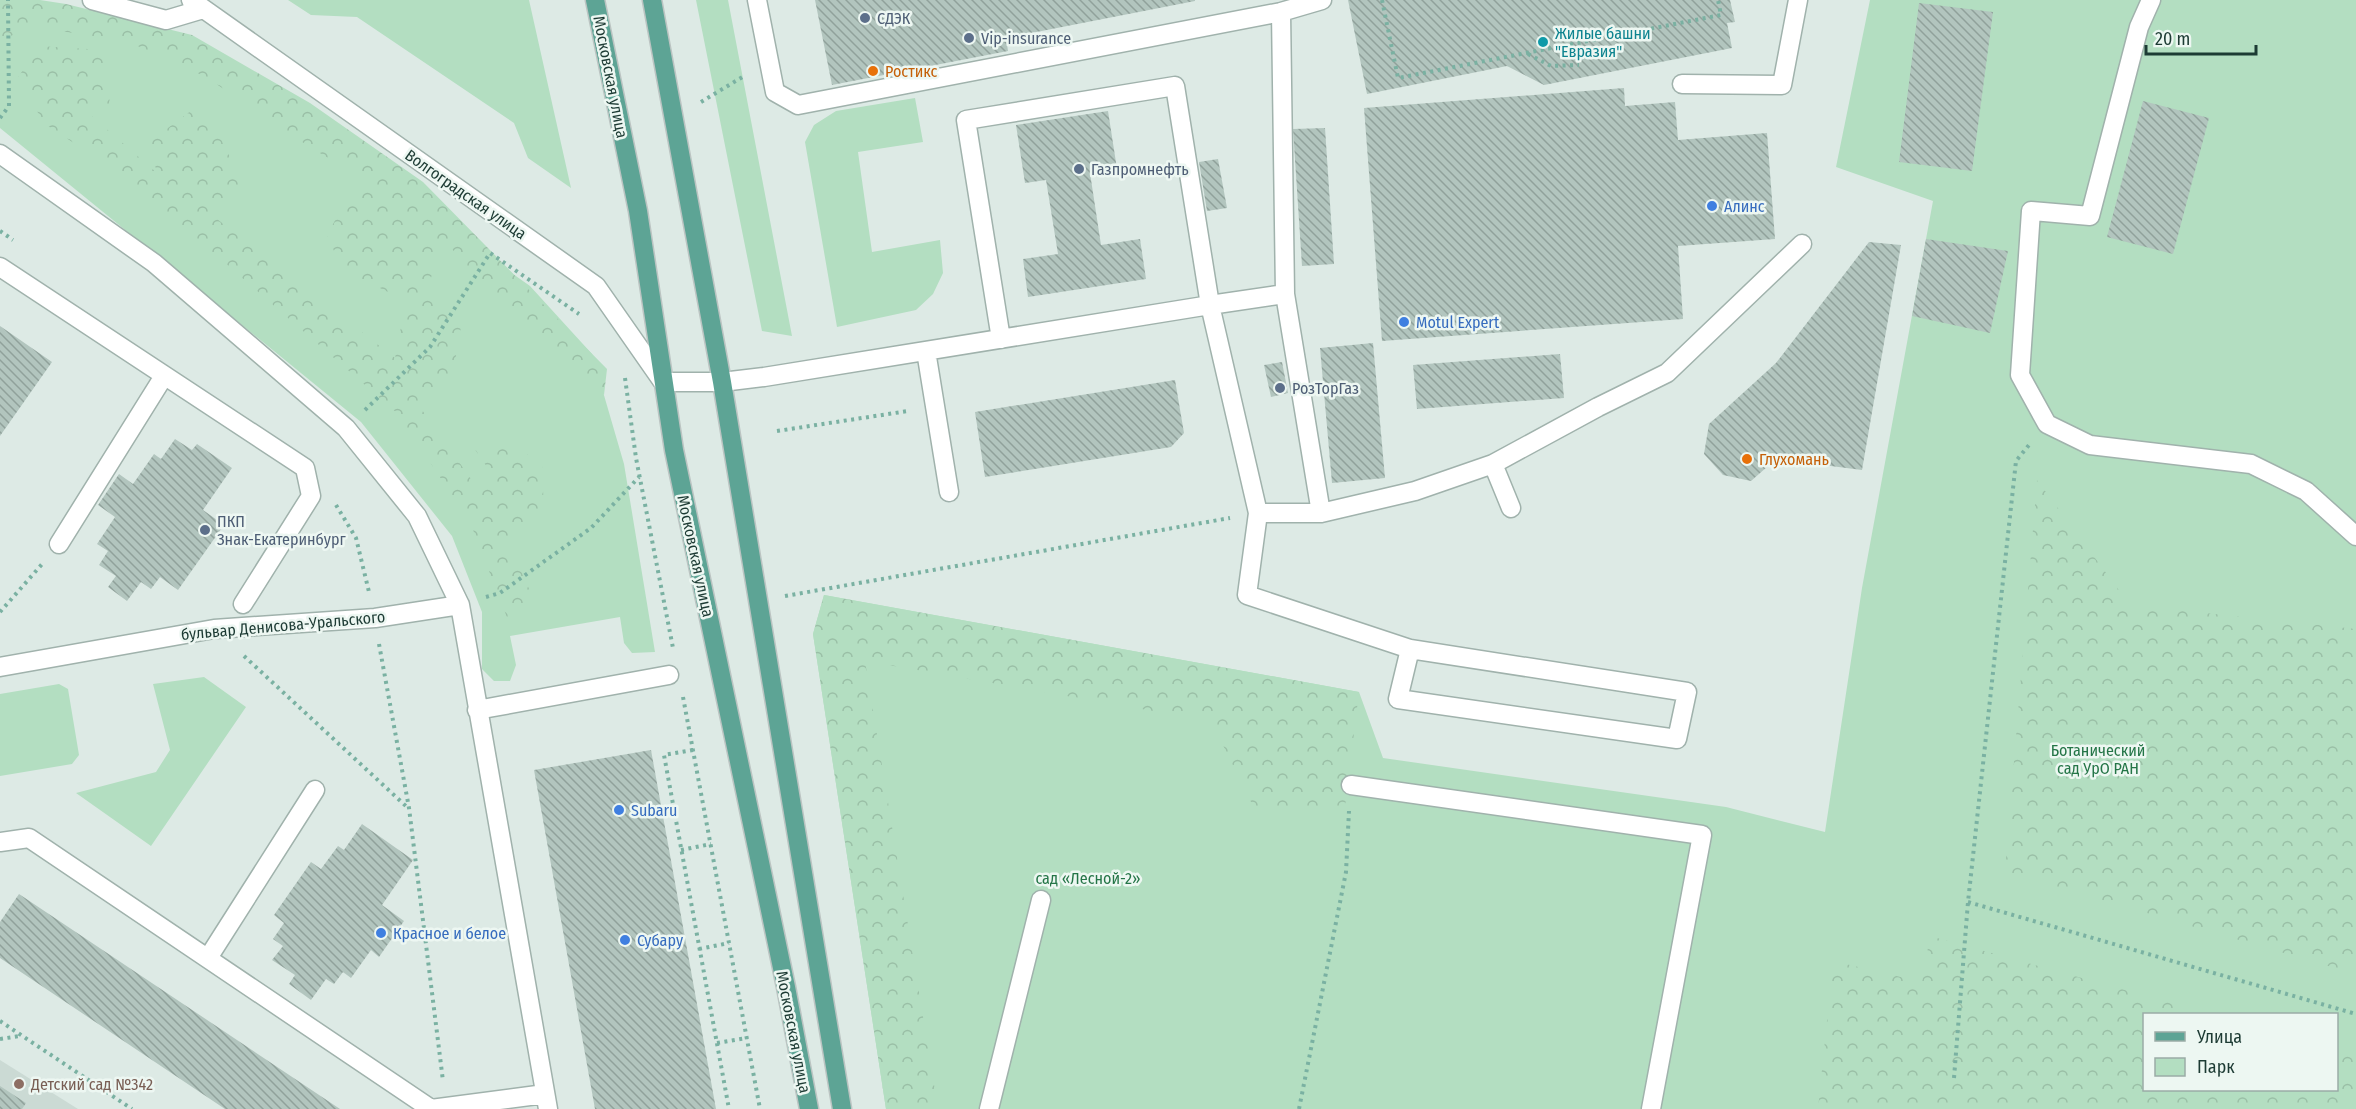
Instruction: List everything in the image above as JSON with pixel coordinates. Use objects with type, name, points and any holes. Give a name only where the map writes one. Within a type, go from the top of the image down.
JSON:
[{"type":"main road","name":"Московская улица","points":[[595,0],[638,211],[674,450],[809,1109]]},
{"type":"main road","name":"Московская улица","points":[[651,0],[722,382],[843,1109]]},
{"type":"street","points":[[92,0],[166,20],[197,4]]},
{"type":"street","points":[[757,0],[775,92],[798,105],[1281,12],[1322,0]]},
{"type":"street","points":[[1682,84],[1782,85],[1798,0]]},
{"type":"street","points":[[2151,0],[2139,27],[2090,216],[2031,211],[2020,375],[2047,424],[2090,445],[2251,464],[2306,491],[2356,536]]},
{"type":"street","name":"Волгоградская улица","points":[[197,4],[596,286],[663,382]]},
{"type":"street","points":[[1281,12],[1285,294],[1321,513]]},
{"type":"street","points":[[1001,339],[966,120],[1175,86],[1210,305],[1258,513],[1247,595],[1410,649],[1687,692],[1677,740],[1398,699],[1410,649]]},
{"type":"street","points":[[0,154],[154,263],[346,428],[417,516],[460,605],[546,1102],[431,1109],[29,838],[0,842]]},
{"type":"street","points":[[1258,513],[1321,513],[1415,491],[1493,464],[1598,406],[1667,373],[1802,244]]},
{"type":"street","points":[[0,267],[305,468],[311,496],[243,604]]},
{"type":"street","points":[[663,382],[722,382],[1285,294]]},
{"type":"street","points":[[926,351],[949,492]]},
{"type":"street","points":[[59,544],[164,376]]},
{"type":"street","points":[[1493,464],[1511,508]]},
{"type":"street","name":"бульвар Денисова-Уральского","points":[[0,667],[214,628],[375,618],[460,605]]},
{"type":"street","points":[[477,710],[672,667]]},
{"type":"street","points":[[1351,785],[1702,835],[1650,1109]]},
{"type":"street","points":[[208,958],[315,790]]},
{"type":"street","points":[[989,1109],[1041,900]]},
{"type":"path","points":[[0,118],[9,106],[8,0]]},
{"type":"path","points":[[1382,0],[1398,78],[1721,15],[1718,0]]},
{"type":"path","points":[[1528,54],[1551,66],[1579,65]]},
{"type":"path","points":[[701,102],[751,72]]},
{"type":"path","points":[[346,428],[429,347],[490,253],[587,319]]},
{"type":"path","points":[[624,369],[639,476],[672,667]]},
{"type":"path","points":[[777,431],[935,406]]},
{"type":"path","points":[[1954,1078],[1968,902],[2016,461],[2047,424]]},
{"type":"path","points":[[460,605],[500,593],[591,528],[639,476]]},
{"type":"path","points":[[784,596],[1258,513]]},
{"type":"path","points":[[0,612],[59,544]]},
{"type":"path","points":[[214,628],[409,808]]},
{"type":"path","points":[[682,693],[760,1109]]},
{"type":"path","points":[[693,750],[664,755],[729,1109]]},
{"type":"path","points":[[1299,1109],[1346,872],[1351,785]]},
{"type":"path","points":[[681,850],[711,844]]},
{"type":"path","points":[[1968,902],[2356,1014]]},
{"type":"path","points":[[699,949],[729,943]]},
{"type":"path","points":[[0,1022],[132,1109]]},
{"type":"path","points":[[0,1039],[22,1036]]},
{"type":"path","points":[[717,1043],[747,1038]]},
{"type":"shaded area","name":"Детский сад №342","points":[[0,1060],[78,1109],[0,1109]]},
{"type":"green space","points":[[0,0],[40,0],[66,4],[192,35],[310,103],[423,182],[607,369],[604,395],[509,312],[443,239],[426,294],[463,315],[452,379],[417,403],[476,486],[495,479],[470,442],[510,442],[542,465],[544,513],[508,541],[533,598],[508,620],[470,522],[397,413],[130,180],[48,126],[15,82],[39,46],[104,50],[110,105],[87,112],[157,173],[149,142],[203,102],[242,182],[217,219],[395,358],[406,301],[342,269],[327,235],[353,188],[375,187],[294,137],[206,77],[131,43],[32,26],[0,41]]},
{"type":"green space","points":[[288,0],[529,0],[571,188],[528,158],[514,123],[357,17],[311,15]]},
{"type":"green space","points":[[696,0],[728,0],[792,336],[762,331]]},
{"type":"green space","points":[[1870,0],[2356,0],[2356,1109],[886,1109],[813,634],[824,595],[1359,692],[1383,758],[1726,807],[1825,832],[1862,588],[1933,201],[1836,167]]},
{"type":"green space","points":[[0,4],[65,12],[229,75],[530,286],[592,354],[624,464],[655,652],[632,653],[624,643],[620,617],[510,636],[516,665],[510,681],[494,681],[482,669],[482,612],[452,536],[361,422],[0,128]]},
{"type":"green space","points":[[915,98],[923,142],[858,152],[872,252],[940,240],[943,273],[933,294],[916,310],[837,327],[805,142],[814,125],[836,111]]},
{"type":"green space","name":"Ботанический сад УрО РАН","points":[[2037,480],[2130,605],[2356,629],[2356,974],[2005,872]]},
{"type":"green space","points":[[824,595],[1359,692],[1345,807],[1256,812],[1211,721],[865,661],[938,1109],[886,1109],[813,634]]},
{"type":"green space","points":[[204,677],[246,707],[151,846],[76,793],[156,772],[170,750],[153,684]]},
{"type":"green space","points":[[59,684],[68,689],[79,755],[72,764],[0,776],[0,694]]},
{"type":"green space","points":[[1930,936],[2208,1013],[2143,1013],[2143,1091],[2338,1091],[2338,1049],[2356,1054],[2356,1109],[1818,1109],[1833,961],[1922,982]]},
{"type":"building","points":[[815,0],[1195,1],[1006,38],[1008,51],[832,85]]},
{"type":"building","name":"Жилые башни \"Евразия\"","points":[[1348,0],[1730,0],[1735,22],[1727,23],[1732,48],[1544,85],[1507,66],[1367,94]]},
{"type":"building","points":[[1919,3],[1993,12],[1972,171],[1899,162]]},
{"type":"building","points":[[1624,88],[1625,106],[1675,102],[1678,140],[1767,133],[1775,239],[1678,246],[1683,319],[1382,341],[1364,108]]},
{"type":"building","points":[[2143,101],[2209,118],[2173,254],[2107,237]]},
{"type":"building","points":[[1108,111],[1117,169],[1090,173],[1101,245],[1140,239],[1146,279],[1028,297],[1023,259],[1058,254],[1046,180],[1025,183],[1016,125]]},
{"type":"building","points":[[1325,128],[1334,264],[1302,266],[1293,129]]},
{"type":"building","points":[[1218,159],[1227,208],[1207,211],[1199,162]]},
{"type":"building","points":[[1926,239],[2008,251],[1990,333],[1912,316]]},
{"type":"building","points":[[1869,242],[1901,245],[1862,470],[1776,459],[1751,481],[1723,475],[1704,454],[1709,424],[1776,363]]},
{"type":"building","points":[[0,326],[52,362],[0,436]]},
{"type":"building","points":[[1373,343],[1385,478],[1332,483],[1320,348]]},
{"type":"building","points":[[1560,354],[1564,398],[1417,409],[1413,365]]},
{"type":"building","points":[[1282,362],[1288,393],[1271,397],[1264,365]]},
{"type":"building","points":[[1175,380],[1184,433],[1171,447],[985,477],[975,412]]},
{"type":"building","points":[[175,439],[192,450],[197,444],[232,468],[203,510],[224,525],[178,590],[160,577],[151,589],[141,582],[127,601],[108,587],[116,576],[99,565],[108,551],[97,544],[115,517],[98,505],[119,474],[133,484],[154,454],[161,459]]},
{"type":"building","name":"Субару","points":[[651,750],[716,1109],[595,1109],[534,770]]},
{"type":"building","points":[[362,824],[413,860],[382,905],[404,921],[379,957],[371,950],[351,978],[343,972],[334,984],[326,979],[311,1000],[289,984],[295,975],[272,960],[283,946],[273,939],[284,923],[274,915],[311,862],[321,869],[338,846],[344,850]]},
{"type":"building","points":[[19,894],[340,1109],[225,1109],[0,958],[0,922]]},
{"type":"building","points":[[0,1086],[26,1103],[22,1109],[0,1109]]},
{"type":"place","name":"СДЭК","points":[[865,18]]},
{"type":"place","name":"Vip-insurance","points":[[969,38]]},
{"type":"place","name":"Жилые башни \"Евразия\"","points":[[1543,42]]},
{"type":"place","name":"Ростикс","points":[[873,71]]},
{"type":"place","name":"Газпромнефть","points":[[1079,169]]},
{"type":"place","name":"Алинс","points":[[1712,206]]},
{"type":"place","name":"Motul Expert","points":[[1404,322]]},
{"type":"place","name":"РозТорГаз","points":[[1280,388]]},
{"type":"place","name":"Глухомань","points":[[1747,459]]},
{"type":"place","name":"ПКП Знак-Екатеринбург","points":[[205,530]]},
{"type":"place","name":"Subaru","points":[[619,810]]},
{"type":"place","name":"Красное и белое","points":[[381,933]]},
{"type":"place","name":"Субару","points":[[625,940]]},
{"type":"place","name":"Детский сад №342","points":[[19,1084]]},
{"type":"park label","name":"сад «Лесной-2»","points":[[1088,878]]}]
